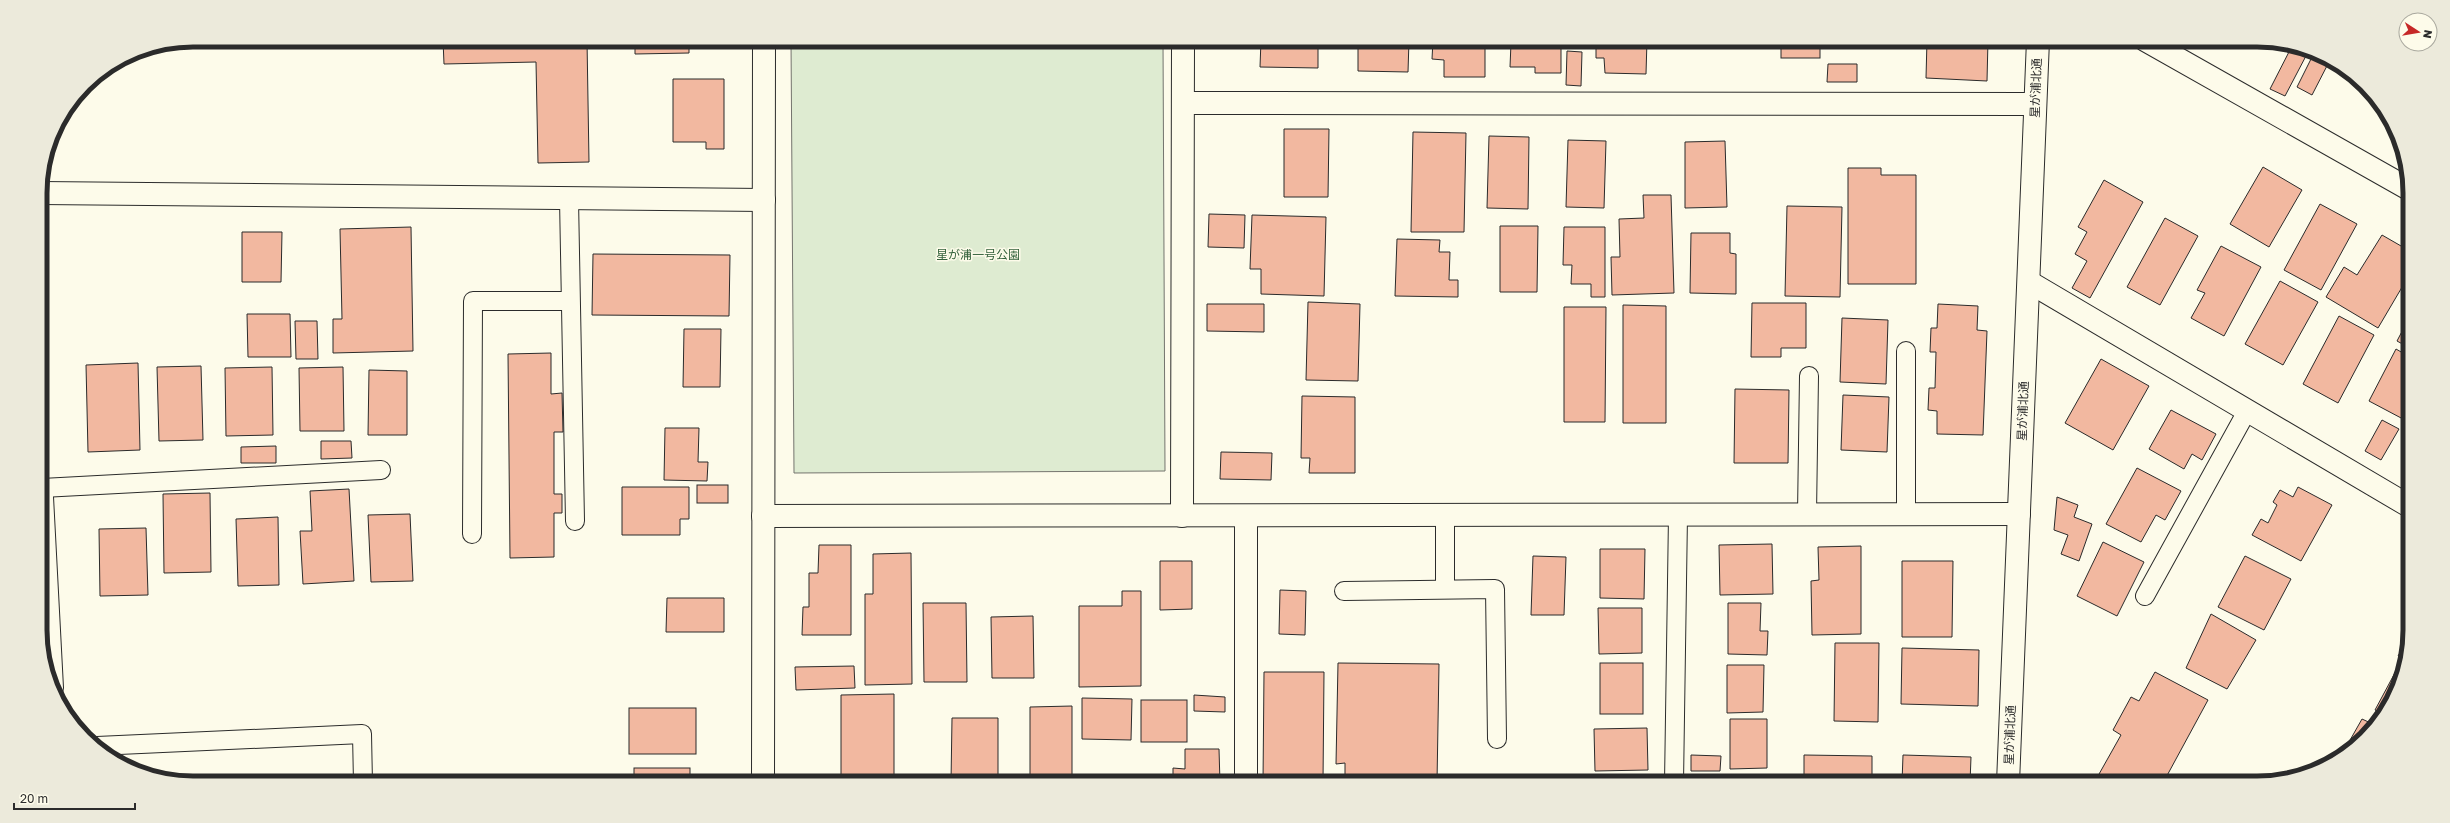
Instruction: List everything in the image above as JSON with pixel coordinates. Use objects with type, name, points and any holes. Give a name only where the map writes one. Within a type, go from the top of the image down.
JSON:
[{"type":"street","points":[[763,776],[764,47]]},
{"type":"street","points":[[1182,516],[1183,47]]},
{"type":"street","name":"星が浦北通","points":[[2008,776],[2038,47]]},
{"type":"street","points":[[2157,47],[2403,186]]},
{"type":"street","points":[[1183,103],[2035,104]]},
{"type":"street","points":[[47,193],[764,200]]},
{"type":"street","points":[[2029,282],[2403,502]]},
{"type":"street","points":[[763,516],[2019,514]]},
{"type":"street","points":[[1246,516],[1246,776]]},
{"type":"street","points":[[47,592],[51,662]]},
{"type":"lane","points":[[569,199],[575,521]]},
{"type":"lane","points":[[472,534],[473,301],[570,301]]},
{"type":"lane","points":[[1906,351],[1906,514]]},
{"type":"lane","points":[[1807,514],[1809,376]]},
{"type":"lane","points":[[2145,596],[2247,411]]},
{"type":"lane","points":[[47,488],[381,470]]},
{"type":"lane","points":[[1445,515],[1446,589]]},
{"type":"lane","points":[[1674,776],[1678,515]]},
{"type":"lane","points":[[1344,591],[1495,589],[1497,739]]},
{"type":"lane","points":[[104,746],[362,734],[363,776]]},
{"type":"green space","name":"星が浦一号公園","points":[[791,47],[1163,47],[1165,471],[794,473]]},
{"type":"building","points":[[443,47],[587,47],[589,162],[538,163],[536,62],[444,64]]},
{"type":"building","points":[[635,47],[689,47],[689,53],[635,54]]},
{"type":"building","points":[[1261,47],[1318,47],[1318,68],[1260,67]]},
{"type":"building","points":[[1358,47],[1409,47],[1408,72],[1358,71]]},
{"type":"building","points":[[1433,47],[1485,47],[1485,77],[1444,77],[1444,60],[1432,59]]},
{"type":"building","points":[[1511,47],[1561,47],[1561,73],[1535,73],[1535,67],[1510,67]]},
{"type":"building","points":[[1596,47],[1647,47],[1646,74],[1605,73],[1604,58],[1596,58]]},
{"type":"building","points":[[1781,47],[1820,47],[1820,58],[1781,58]]},
{"type":"building","points":[[1927,47],[1988,47],[1987,81],[1926,78]]},
{"type":"building","points":[[1567,51],[1582,52],[1581,86],[1566,85]]},
{"type":"building","points":[[2290,51],[2306,56],[2285,96],[2270,89]]},
{"type":"building","points":[[2312,58],[2327,65],[2312,95],[2297,87]]},
{"type":"building","points":[[1828,64],[1857,64],[1857,82],[1827,82]]},
{"type":"building","points":[[673,79],[724,79],[724,149],[706,149],[706,142],[673,142]]},
{"type":"building","points":[[1284,129],[1329,129],[1328,197],[1284,197]]},
{"type":"building","points":[[1413,132],[1466,133],[1464,232],[1411,232]]},
{"type":"building","points":[[1489,136],[1529,137],[1528,209],[1487,208]]},
{"type":"building","points":[[1568,140],[1606,141],[1604,208],[1566,207]]},
{"type":"building","points":[[1725,141],[1727,207],[1685,208],[1685,142]]},
{"type":"building","points":[[2263,167],[2302,190],[2269,247],[2230,224]]},
{"type":"building","points":[[1848,168],[1881,168],[1881,175],[1916,175],[1916,284],[1848,284]]},
{"type":"building","points":[[2104,180],[2143,202],[2090,298],[2072,288],[2087,261],[2075,254],[2087,232],[2078,227]]},
{"type":"building","points":[[1643,195],[1671,195],[1674,293],[1612,295],[1611,257],[1620,257],[1619,219],[1644,218]]},
{"type":"building","points":[[2320,204],[2357,224],[2321,290],[2284,270]]},
{"type":"building","points":[[1787,206],[1842,207],[1840,297],[1785,296]]},
{"type":"building","points":[[1209,214],[1245,215],[1244,248],[1208,247]]},
{"type":"building","points":[[1252,215],[1326,217],[1324,296],[1261,294],[1261,269],[1250,269]]},
{"type":"building","points":[[2165,218],[2198,236],[2160,305],[2127,287]]},
{"type":"building","points":[[1500,226],[1538,226],[1537,292],[1500,292]]},
{"type":"building","points":[[411,227],[413,351],[333,353],[333,319],[342,319],[340,229]]},
{"type":"building","points":[[1564,227],[1605,227],[1605,297],[1591,297],[1591,284],[1571,284],[1572,265],[1563,265]]},
{"type":"building","points":[[242,232],[282,232],[281,282],[242,282]]},
{"type":"building","points":[[1691,233],[1730,233],[1730,253],[1736,254],[1736,294],[1690,293]]},
{"type":"building","points":[[2382,235],[2403,247],[2403,286],[2378,328],[2326,297],[2344,267],[2357,275]]},
{"type":"building","points":[[1397,239],[1440,240],[1439,252],[1450,252],[1449,280],[1458,280],[1458,297],[1395,296]]},
{"type":"building","points":[[2221,246],[2261,267],[2224,336],[2191,318],[2205,293],[2197,290]]},
{"type":"building","points":[[593,254],[730,255],[729,316],[592,315]]},
{"type":"building","points":[[2280,281],[2318,302],[2283,365],[2245,344]]},
{"type":"building","points":[[1308,302],[1360,304],[1358,381],[1306,380]]},
{"type":"building","points":[[1752,303],[1806,303],[1806,348],[1781,348],[1781,357],[1751,357]]},
{"type":"building","points":[[1207,304],[1264,304],[1264,332],[1207,331]]},
{"type":"building","points":[[1938,304],[1978,306],[1977,330],[1987,331],[1983,435],[1937,434],[1937,411],[1928,410],[1929,388],[1935,388],[1936,352],[1930,352],[1931,328],[1937,328]]},
{"type":"building","points":[[1623,305],[1666,306],[1666,423],[1623,423]]},
{"type":"building","points":[[1564,307],[1606,307],[1605,422],[1564,422]]},
{"type":"building","points":[[247,314],[290,314],[291,357],[248,357]]},
{"type":"building","points":[[2339,316],[2374,335],[2338,403],[2303,384]]},
{"type":"building","points":[[1842,318],[1888,320],[1886,384],[1840,382]]},
{"type":"building","points":[[295,321],[317,321],[318,359],[296,359]]},
{"type":"building","points":[[684,329],[721,329],[720,387],[683,387]]},
{"type":"building","points":[[2403,330],[2403,344],[2397,341]]},
{"type":"building","points":[[2396,349],[2403,353],[2403,419],[2369,401]]},
{"type":"building","points":[[551,353],[551,394],[562,393],[563,432],[554,432],[554,494],[562,494],[562,513],[554,513],[554,557],[510,558],[508,354]]},
{"type":"building","points":[[2101,359],[2149,386],[2113,450],[2065,423]]},
{"type":"building","points":[[138,363],[140,450],[88,452],[86,365]]},
{"type":"building","points":[[201,366],[203,440],[159,441],[157,367]]},
{"type":"building","points":[[272,367],[273,435],[226,436],[225,368]]},
{"type":"building","points":[[343,367],[344,431],[300,431],[299,368]]},
{"type":"building","points":[[369,370],[407,371],[407,435],[368,435]]},
{"type":"building","points":[[1735,389],[1789,390],[1788,463],[1734,463]]},
{"type":"building","points":[[1843,395],[1889,397],[1887,452],[1841,450]]},
{"type":"building","points":[[1302,396],[1355,397],[1355,473],[1309,473],[1310,458],[1301,458]]},
{"type":"building","points":[[2171,410],[2216,434],[2202,460],[2192,454],[2184,469],[2149,449]]},
{"type":"building","points":[[2382,420],[2399,429],[2381,460],[2365,451]]},
{"type":"building","points":[[665,428],[699,428],[698,462],[708,462],[707,481],[664,480]]},
{"type":"building","points":[[321,441],[351,441],[352,458],[321,459]]},
{"type":"building","points":[[276,446],[276,463],[241,463],[241,447]]},
{"type":"building","points":[[1221,452],[1272,453],[1271,480],[1220,479]]},
{"type":"building","points":[[2137,468],[2181,491],[2165,520],[2156,515],[2141,542],[2106,524]]},
{"type":"building","points":[[697,485],[728,485],[728,503],[697,503]]},
{"type":"building","points":[[622,487],[689,487],[689,519],[680,519],[680,535],[622,535]]},
{"type":"building","points":[[2298,487],[2332,505],[2301,561],[2252,535],[2261,519],[2268,523],[2277,505],[2273,502],[2280,490],[2293,497]]},
{"type":"building","points":[[349,489],[354,581],[303,584],[300,531],[312,531],[310,491]]},
{"type":"building","points":[[210,493],[211,572],[164,573],[163,494]]},
{"type":"building","points":[[2057,497],[2078,505],[2074,517],[2092,524],[2079,561],[2061,554],[2068,535],[2054,530]]},
{"type":"building","points":[[410,514],[413,581],[371,582],[368,515]]},
{"type":"building","points":[[278,517],[279,585],[238,586],[236,519]]},
{"type":"building","points":[[146,528],[148,595],[100,596],[99,529]]},
{"type":"building","points":[[2103,542],[2144,562],[2117,616],[2077,596]]},
{"type":"building","points":[[1772,544],[1773,594],[1720,595],[1719,545]]},
{"type":"building","points":[[819,545],[851,545],[851,635],[802,635],[803,607],[809,607],[809,573],[818,573]]},
{"type":"building","points":[[1861,546],[1861,634],[1812,635],[1811,581],[1819,580],[1818,547]]},
{"type":"building","points":[[1600,549],[1645,549],[1644,599],[1600,598]]},
{"type":"building","points":[[911,553],[912,684],[865,685],[865,594],[873,594],[873,554]]},
{"type":"building","points":[[1533,556],[1566,557],[1564,615],[1531,615]]},
{"type":"building","points":[[2245,556],[2291,579],[2264,630],[2218,607]]},
{"type":"building","points":[[1160,561],[1192,561],[1192,609],[1160,610]]},
{"type":"building","points":[[1902,561],[1953,561],[1952,637],[1902,637]]},
{"type":"building","points":[[1280,590],[1306,591],[1305,635],[1279,634]]},
{"type":"building","points":[[1122,591],[1141,591],[1141,686],[1079,687],[1079,606],[1122,606]]},
{"type":"building","points":[[667,598],[724,598],[724,632],[666,632]]},
{"type":"building","points":[[923,603],[966,603],[967,682],[924,682]]},
{"type":"building","points":[[1728,603],[1761,603],[1760,631],[1768,631],[1767,655],[1728,654]]},
{"type":"building","points":[[1598,608],[1642,608],[1642,653],[1599,654]]},
{"type":"building","points":[[2211,614],[2256,640],[2227,689],[2186,668]]},
{"type":"building","points":[[1033,616],[1034,678],[992,678],[991,617]]},
{"type":"building","points":[[1835,643],[1879,643],[1878,722],[1834,721]]},
{"type":"building","points":[[1902,648],[1979,650],[1978,706],[1901,704]]},
{"type":"building","points":[[2402,649],[2400,657],[2398,656]]},
{"type":"building","points":[[1338,663],[1439,664],[1437,776],[1345,776],[1345,763],[1336,764]]},
{"type":"building","points":[[1600,663],[1643,663],[1643,714],[1600,714]]},
{"type":"building","points":[[1727,665],[1764,665],[1763,712],[1727,713]]},
{"type":"building","points":[[854,666],[855,688],[796,690],[795,667]]},
{"type":"building","points":[[2397,669],[2388,695],[2378,711],[2375,710]]},
{"type":"building","points":[[1264,672],[1324,672],[1323,776],[1263,776]]},
{"type":"building","points":[[2155,672],[2208,700],[2167,776],[2098,776],[2121,735],[2113,730],[2131,697],[2139,701]]},
{"type":"building","points":[[894,694],[894,776],[841,776],[841,695]]},
{"type":"building","points":[[1194,695],[1225,697],[1225,712],[1194,711]]},
{"type":"building","points":[[1082,698],[1132,699],[1131,740],[1082,739]]},
{"type":"building","points":[[1141,700],[1187,700],[1187,742],[1141,742]]},
{"type":"building","points":[[1072,706],[1072,776],[1030,776],[1030,707]]},
{"type":"building","points":[[629,708],[696,708],[696,754],[629,754]]},
{"type":"building","points":[[952,718],[998,718],[998,776],[951,776]]},
{"type":"building","points":[[1730,719],[1767,719],[1767,768],[1730,769]]},
{"type":"building","points":[[2362,719],[2370,723],[2353,740],[2347,745]]},
{"type":"building","points":[[1647,728],[1648,770],[1595,771],[1594,729]]},
{"type":"building","points":[[1185,749],[1219,749],[1220,776],[1173,776],[1173,768],[1185,769]]},
{"type":"building","points":[[1691,755],[1721,756],[1720,771],[1691,771]]},
{"type":"building","points":[[1804,755],[1872,756],[1872,776],[1804,776]]},
{"type":"building","points":[[1903,755],[1971,757],[1970,776],[1902,776]]},
{"type":"building","points":[[634,768],[690,768],[690,776],[634,776]]}]
